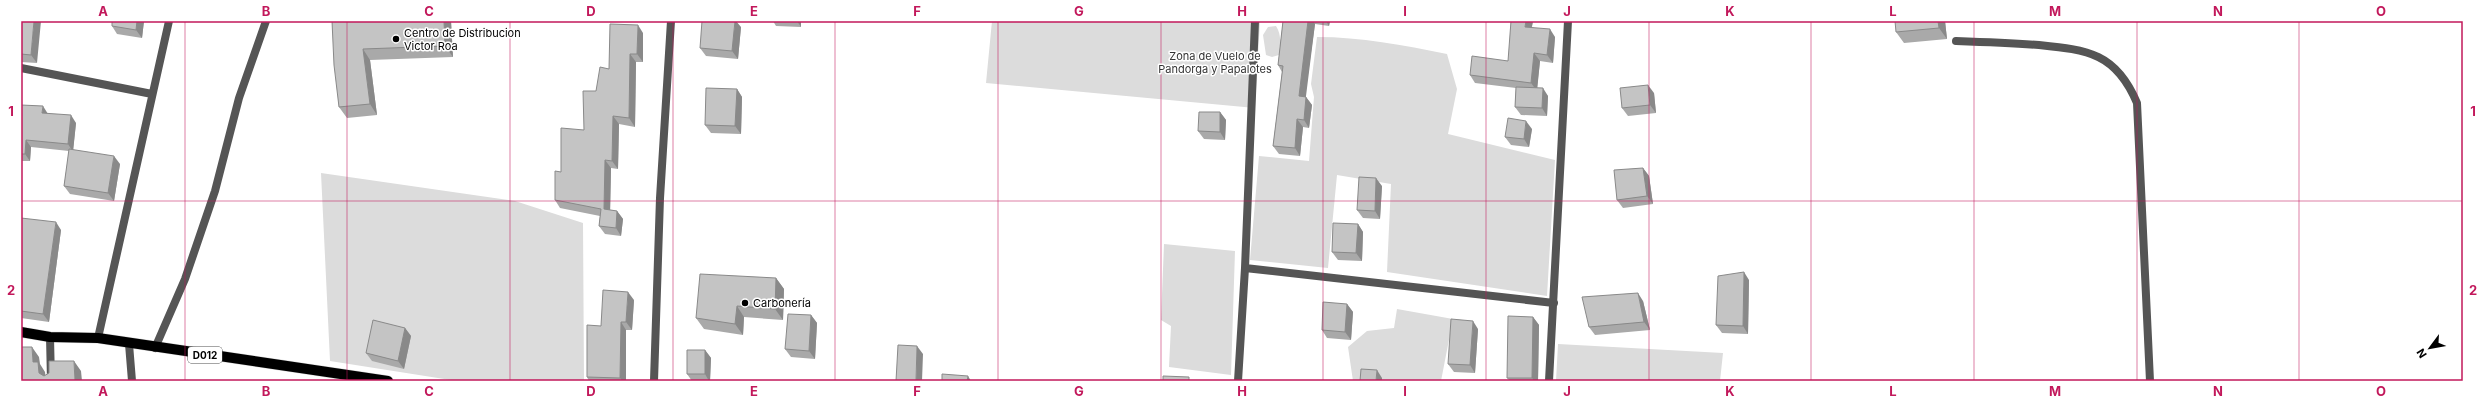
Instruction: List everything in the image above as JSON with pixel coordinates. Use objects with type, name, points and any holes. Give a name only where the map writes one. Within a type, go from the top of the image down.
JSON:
[{"type":"main road","name":"D012","points":[[21,332],[50,337],[98,338],[155,348],[388,381]]},
{"type":"street","points":[[98,338],[169,21]]},
{"type":"street","points":[[155,348],[186,279],[215,191],[239,98],[266,21]]},
{"type":"street","points":[[654,381],[660,198],[671,21]]},
{"type":"street","points":[[1238,381],[1245,268],[1254,21]]},
{"type":"street","points":[[1549,381],[1568,21]]},
{"type":"street","points":[[1956,41],[2007,42],[2080,49],[2102,58],[2127,82],[2137,103],[2150,381]]},
{"type":"street","points":[[21,68],[152,94]]},
{"type":"street","points":[[1245,268],[1554,303]]},
{"type":"street","points":[[50,337],[51,381]]},
{"type":"street","points":[[129,344],[132,381]]},
{"type":"green space","name":"Zona de Vuelo de Pandorga y Papalotes","points":[[992,21],[1260,21],[1255,108],[986,83]]},
{"type":"green space","points":[[1276,26],[1280,36],[1279,55],[1272,57],[1266,55],[1263,35],[1268,27]]},
{"type":"green space","points":[[1317,37],[1366,40],[1447,54],[1457,89],[1448,134],[1555,160],[1547,296],[1387,272],[1391,184],[1337,175],[1328,268],[1250,260],[1259,156],[1309,161],[1314,97],[1311,84]]},
{"type":"green space","points":[[321,173],[515,201],[583,223],[584,381],[457,381],[330,361]]},
{"type":"green space","points":[[1164,244],[1235,251],[1231,375],[1169,367],[1171,326],[1161,320]]},
{"type":"green space","points":[[1397,309],[1453,319],[1441,381],[1353,381],[1348,347],[1367,331],[1394,328]]},
{"type":"green space","points":[[1558,344],[1723,353],[1720,381],[1556,381]]},
{"type":"building","points":[[21,21],[34,21],[31,55],[21,54]]},
{"type":"building","points":[[112,21],[137,21],[136,30],[112,26]]},
{"type":"building","name":"Centro de Distribucion Victor Roa","points":[[332,21],[444,21],[445,46],[363,49],[370,104],[339,107],[334,65]]},
{"type":"building","points":[[702,21],[735,21],[732,51],[700,48]]},
{"type":"building","points":[[1283,21],[1308,21],[1299,96],[1306,97],[1304,120],[1297,119],[1295,148],[1273,146],[1283,66],[1278,65]]},
{"type":"building","points":[[1511,21],[1526,21],[1525,27],[1550,29],[1547,55],[1534,53],[1531,83],[1470,75],[1472,56],[1508,61]]},
{"type":"building","points":[[1895,21],[1938,21],[1939,28],[1896,32]]},
{"type":"building","points":[[610,24],[638,25],[637,54],[630,54],[629,118],[613,116],[612,161],[605,160],[604,209],[617,211],[616,228],[599,226],[601,209],[555,200],[555,171],[561,172],[561,128],[584,130],[583,91],[596,91],[600,67],[609,69]]},
{"type":"building","points":[[1648,85],[1650,105],[1622,108],[1620,88]]},
{"type":"building","points":[[1516,87],[1543,88],[1542,108],[1515,107]]},
{"type":"building","points":[[706,88],[737,89],[735,126],[705,125]]},
{"type":"building","points":[[21,105],[43,106],[42,113],[71,115],[68,144],[26,140],[25,154],[21,154]]},
{"type":"building","points":[[1199,112],[1220,112],[1220,132],[1198,131]]},
{"type":"building","points":[[1508,118],[1526,121],[1524,139],[1505,137]]},
{"type":"building","points":[[69,149],[114,156],[108,193],[64,186]]},
{"type":"building","points":[[1643,168],[1647,196],[1617,200],[1614,170]]},
{"type":"building","points":[[1359,177],[1376,178],[1375,211],[1357,210]]},
{"type":"building","points":[[21,218],[56,222],[43,314],[21,311]]},
{"type":"building","points":[[1333,223],[1358,224],[1356,253],[1332,252]]},
{"type":"building","points":[[1744,272],[1743,326],[1716,325],[1718,276]]},
{"type":"building","name":"Carbonería","points":[[700,274],[776,278],[775,309],[737,306],[735,324],[696,318]]},
{"type":"building","points":[[603,290],[628,292],[626,322],[621,322],[620,378],[587,377],[587,325],[601,326]]},
{"type":"building","points":[[1638,293],[1644,322],[1589,327],[1582,297]]},
{"type":"building","points":[[1323,302],[1347,304],[1345,332],[1322,330]]},
{"type":"building","points":[[788,314],[811,315],[809,351],[785,349]]},
{"type":"building","points":[[1508,316],[1533,317],[1532,378],[1507,378]]},
{"type":"building","points":[[1451,319],[1473,321],[1470,365],[1448,364]]},
{"type":"building","points":[[373,320],[405,328],[398,361],[366,353]]},
{"type":"building","points":[[898,345],[917,346],[916,381],[896,381]]},
{"type":"building","points":[[21,347],[32,347],[33,362],[38,362],[39,373],[44,376],[49,373],[49,361],[74,361],[75,381],[21,381]]},
{"type":"building","points":[[687,350],[705,350],[705,374],[687,374]]},
{"type":"building","points":[[1361,369],[1377,370],[1376,381],[1360,381]]},
{"type":"building","points":[[942,374],[968,376],[967,381],[942,381]]},
{"type":"building","points":[[1163,376],[1189,377],[1189,381],[1163,381]]},
{"type":"place","name":"Centro de Distribucion Victor Roa","points":[[396,39]]},
{"type":"place","name":"Carbonería","points":[[745,303]]}]
